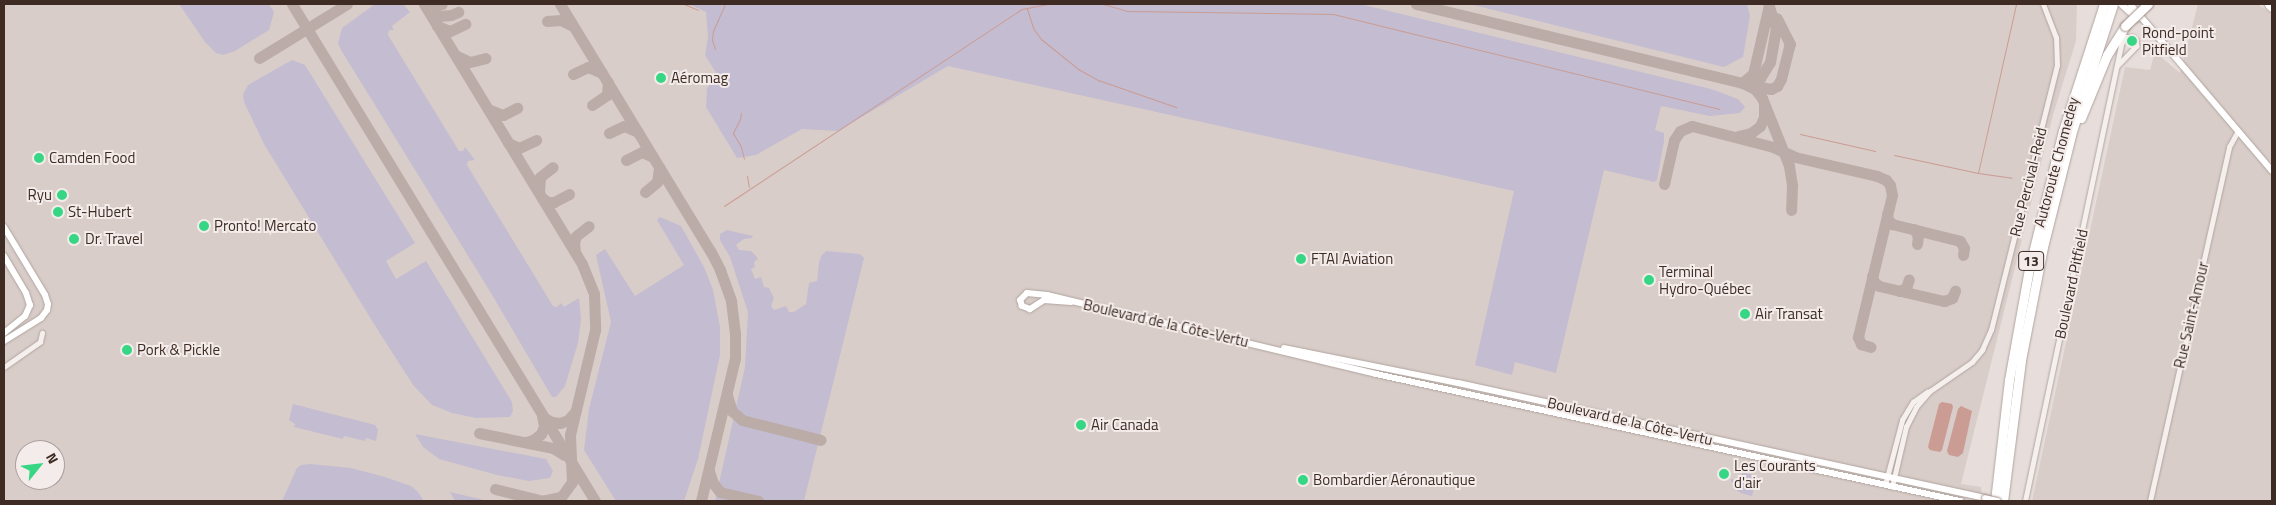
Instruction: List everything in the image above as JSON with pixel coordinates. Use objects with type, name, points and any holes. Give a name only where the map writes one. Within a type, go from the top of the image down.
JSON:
[{"type":"highway","points":[[2065,157],[2106,55],[2125,26],[2148,4]]},
{"type":"highway","points":[[2269,4],[2272,7]]},
{"type":"highway","name":"Autoroute Chomedey","points":[[2003,501],[2014,410],[2029,317],[2045,238],[2065,157],[2107,6]]},
{"type":"highway","name":"Autoroute Chomedey","points":[[1996,501],[2007,395],[2029,269],[2061,140],[2107,6]]},
{"type":"street","name":"Rue Percival-Reid","points":[[1888,486],[1904,415],[1917,398],[1972,362],[1985,345],[1991,330],[2057,65],[2056,38],[2044,4]]},
{"type":"street","points":[[2121,4],[2150,29]]},
{"type":"street","points":[[2130,4],[2272,170]]},
{"type":"street","name":"Boulevard Pitfield","points":[[2025,501],[2122,41],[2127,36],[2133,36],[2137,46],[2118,66]]},
{"type":"street","name":"Rue Saint-Amour","points":[[2150,501],[2229,147],[2238,131]]},
{"type":"street","points":[[4,227],[48,304],[47,310],[41,318],[4,341]]},
{"type":"street","points":[[4,256],[26,293],[30,305],[25,316],[4,333]]},
{"type":"street","name":"Boulevard de la Côte-Vertu","points":[[1070,302],[1044,300],[1030,309],[1022,306],[1020,300],[1024,294],[1029,293],[1070,302],[1262,345],[1384,376],[1960,501]]},
{"type":"street","points":[[4,367],[41,342],[42,333]]},
{"type":"street","name":"Boulevard de la Côte-Vertu","points":[[1262,345],[1380,366],[1996,501]]},
{"type":"shaded area","points":[[4,4],[2077,4],[2076,41],[2053,115],[1961,484],[1981,487],[1982,501],[4,501]]},
{"type":"shaded area","points":[[179,4],[269,4],[274,12],[269,30],[235,51],[223,55],[216,53],[205,42]]},
{"type":"shaded area","points":[[375,4],[403,4],[410,12],[392,26],[394,30],[389,30],[388,35],[459,151],[463,151],[465,147],[475,160],[468,161],[467,165],[553,306],[557,307],[561,303],[564,307],[579,298],[581,319],[578,343],[565,386],[556,397],[552,397],[491,293],[341,50],[338,43],[342,28]]},
{"type":"shaded area","points":[[689,4],[1360,4],[1711,89],[1738,99],[1745,107],[1740,113],[1710,116],[1661,106],[1655,130],[1664,133],[1664,141],[1657,180],[1654,182],[1604,170],[1556,373],[1515,362],[1512,375],[1475,365],[1514,191],[948,66],[838,131],[802,129],[756,155],[737,158],[706,107],[707,88],[718,76],[705,55],[708,37],[706,12]]},
{"type":"shaded area","points":[[1469,4],[1747,4],[1750,16],[1743,57],[1724,67]]},
{"type":"shaded area","points":[[2198,4],[2257,4],[2272,14],[2272,501],[2032,501],[2125,67],[2150,70],[2155,52],[2180,73]]},
{"type":"shaded area","points":[[292,60],[305,65],[415,243],[386,261],[396,279],[426,261],[512,402],[513,411],[510,417],[476,418],[452,413],[432,405],[413,385],[264,144],[244,102],[243,94],[248,85]]},
{"type":"shaded area","points":[[660,217],[681,226],[704,267],[713,290],[720,327],[720,355],[698,459],[684,501],[616,501],[584,450],[589,409],[611,322],[596,255],[605,249],[635,296],[684,265],[657,220]]},
{"type":"shaded area","points":[[727,230],[753,236],[752,238],[744,239],[736,245],[739,250],[751,251],[758,259],[754,262],[755,267],[751,269],[755,279],[761,277],[764,287],[769,288],[774,298],[771,306],[774,310],[786,306],[789,312],[794,312],[806,304],[809,283],[817,281],[821,256],[826,251],[860,254],[864,258],[804,501],[715,501],[745,367],[748,312],[730,257],[720,240],[720,234]]},
{"type":"shaded area","points":[[1942,402],[1952,404],[1953,407],[1940,452],[1930,450],[1928,447],[1939,404]]},
{"type":"shaded area","points":[[293,404],[375,425],[378,430],[376,441],[366,438],[365,441],[344,436],[343,439],[294,427],[295,424],[289,420]]},
{"type":"shaded area","points":[[1961,406],[1972,411],[1963,453],[1958,457],[1949,455],[1947,451],[1958,409]]},
{"type":"shaded area","points":[[415,434],[546,459],[553,471],[550,478],[529,481],[497,475],[439,459],[423,447]]},
{"type":"shaded area","points":[[310,464],[351,468],[385,477],[411,486],[424,501],[282,501],[297,468],[301,465]]},
{"type":"shaded area","points":[[1737,471],[1757,476],[1752,496],[1736,490],[1738,484],[1731,482],[1731,479],[1740,481],[1742,473]]},
{"type":"shaded area","points":[[450,492],[488,501],[455,501]]},
{"type":"waterway","points":[[684,4],[698,10]]},
{"type":"waterway","points":[[715,49],[712,40],[713,31],[725,4]]},
{"type":"waterway","points":[[724,206],[1022,9],[1048,4]]},
{"type":"waterway","points":[[1103,4],[1127,11],[1333,14],[1719,109]]},
{"type":"waterway","points":[[1978,173],[2016,4]]},
{"type":"waterway","points":[[1027,9],[1033,28],[1041,39],[1078,69],[1098,80],[1176,107]]},
{"type":"waterway","points":[[741,113],[733,133],[741,147],[744,159]]},
{"type":"waterway","points":[[1800,134],[1875,151]]},
{"type":"waterway","points":[[1894,155],[1978,173],[2012,178]]},
{"type":"waterway","points":[[747,176],[749,187]]},
{"type":"taxiway","points":[[292,4],[595,501]]},
{"type":"taxiway","points":[[259,58],[347,4]]},
{"type":"taxiway","points":[[424,4],[582,264],[594,294],[595,330],[570,435],[572,482],[561,497],[541,501]]},
{"type":"taxiway","points":[[426,4],[435,6],[442,4]]},
{"type":"taxiway","points":[[560,4],[711,252],[720,270],[731,301],[735,334],[735,358],[701,501]]},
{"type":"taxiway","points":[[1416,4],[1742,83],[1760,78],[1770,62],[1776,28],[1768,4]]},
{"type":"taxiway","points":[[1743,82],[1753,74],[1769,5]]},
{"type":"taxiway","points":[[427,8],[439,16],[458,12]]},
{"type":"taxiway","points":[[1750,85],[1771,89],[1777,86],[1781,79],[1790,44],[1777,18]]},
{"type":"taxiway","points":[[547,21],[561,20],[573,26]]},
{"type":"taxiway","points":[[437,26],[450,31],[465,24]]},
{"type":"taxiway","points":[[457,56],[470,62],[486,58]]},
{"type":"taxiway","points":[[573,74],[588,67],[602,73]]},
{"type":"taxiway","points":[[592,105],[607,95],[608,82]]},
{"type":"taxiway","points":[[1745,84],[1755,89],[1762,98],[1789,166],[1792,185],[1791,210]]},
{"type":"taxiway","points":[[1738,136],[1751,133],[1760,126],[1764,117],[1764,105]]},
{"type":"taxiway","points":[[488,109],[503,115],[517,108]]},
{"type":"taxiway","points":[[609,133],[624,126],[638,132]]},
{"type":"taxiway","points":[[1664,184],[1674,140],[1680,131],[1692,126],[1773,147],[1795,157],[1877,176],[1886,180],[1890,185],[1892,195],[1858,337],[1861,344],[1871,347]]},
{"type":"taxiway","points":[[508,143],[519,148],[536,140]]},
{"type":"taxiway","points":[[626,160],[642,152],[653,157]]},
{"type":"taxiway","points":[[539,192],[540,177],[553,167]]},
{"type":"taxiway","points":[[645,192],[657,182],[659,167]]},
{"type":"taxiway","points":[[542,198],[548,202],[554,202],[569,194]]},
{"type":"taxiway","points":[[1887,214],[1888,220],[1892,224],[1960,241],[1964,248],[1963,255]]},
{"type":"taxiway","points":[[575,252],[574,243],[576,236],[589,226]]},
{"type":"taxiway","points":[[1914,229],[1918,236],[1917,244]]},
{"type":"taxiway","points":[[1872,276],[1874,282],[1879,286],[1944,301],[1952,298],[1955,291]]},
{"type":"taxiway","points":[[1899,291],[1906,288],[1909,279]]},
{"type":"taxiway","points":[[727,395],[732,411],[742,420],[821,440]]},
{"type":"taxiway","points":[[544,418],[560,423],[568,420],[575,412]]},
{"type":"taxiway","points":[[526,442],[533,440],[541,434],[544,426],[542,416]]},
{"type":"taxiway","points":[[479,433],[553,448],[564,455]]},
{"type":"taxiway","points":[[709,471],[713,483],[720,492],[758,501]]},
{"type":"taxiway","points":[[495,489],[543,501]]},
{"type":"place","name":"Rond-point Pitfield","points":[[2132,41]]},
{"type":"place","name":"Aéromag","points":[[661,78]]},
{"type":"place","name":"Camden Food","points":[[39,158]]},
{"type":"place","name":"Ryu","points":[[62,195]]},
{"type":"place","name":"St-Hubert","points":[[58,212]]},
{"type":"place","name":"Pronto! Mercato","points":[[204,226]]},
{"type":"place","name":"Dr. Travel","points":[[74,239]]},
{"type":"place","name":"FTAI Aviation","points":[[1301,259]]},
{"type":"place","name":"Terminal Hydro-Québec","points":[[1649,280]]},
{"type":"place","name":"Air Transat","points":[[1745,314]]},
{"type":"place","name":"Pork & Pickle","points":[[127,350]]},
{"type":"place","name":"Air Canada","points":[[1081,425]]},
{"type":"place","name":"Les Courants d'air","points":[[1724,474]]},
{"type":"place","name":"Bombardier Aéronautique","points":[[1303,480]]}]
